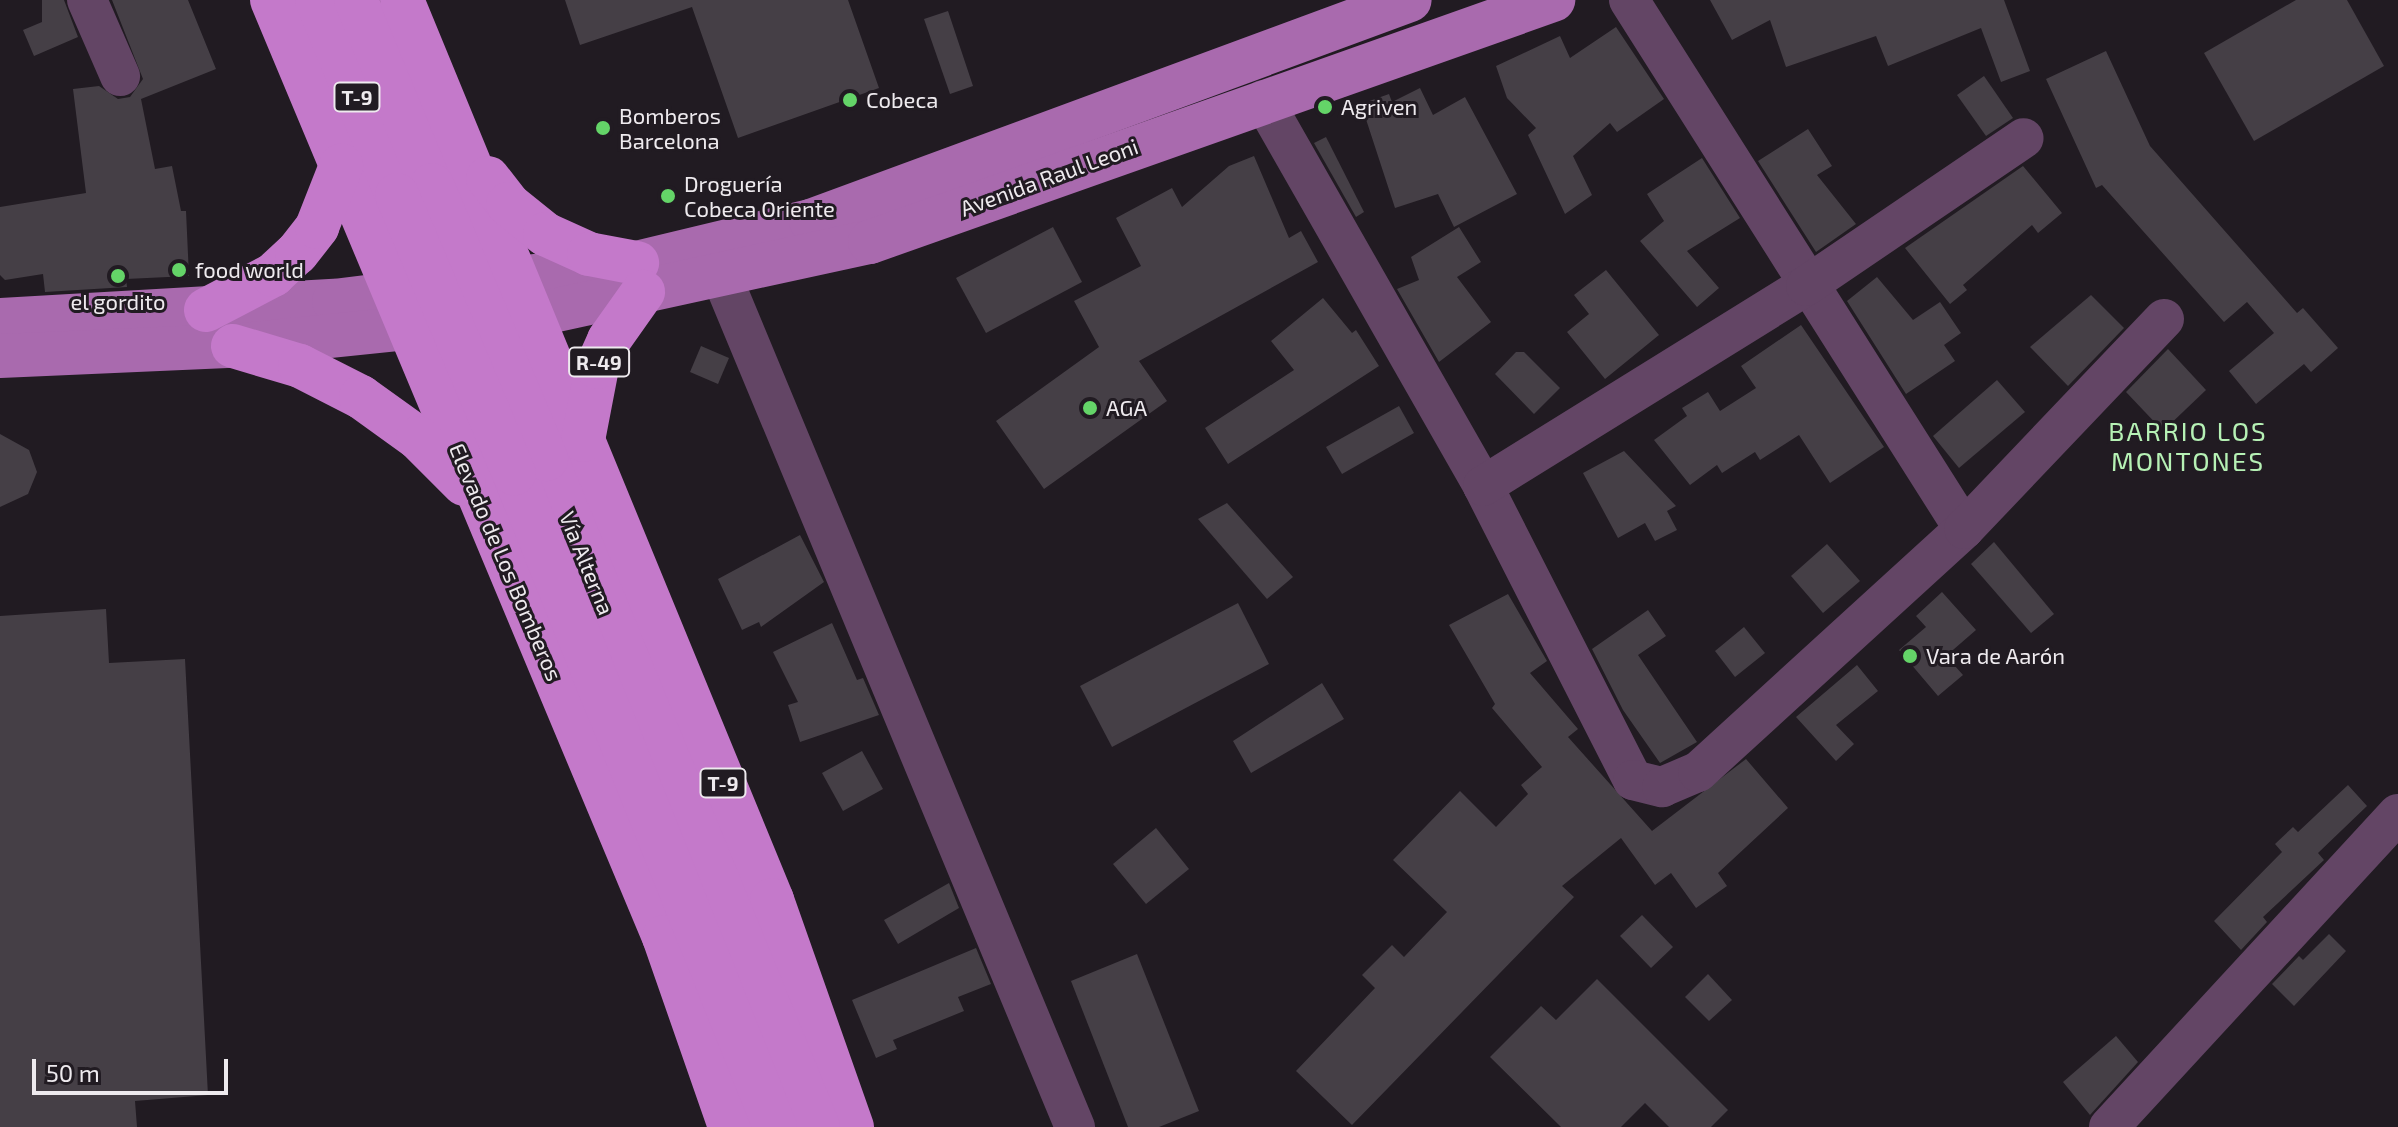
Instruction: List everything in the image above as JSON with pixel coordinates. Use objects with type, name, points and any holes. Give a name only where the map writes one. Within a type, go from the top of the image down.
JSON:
[{"type":"highway","name":"Elevado de Los Bomberos","points":[[272,0],[664,937],[730,1127]]},
{"type":"highway","name":"T-9","points":[[317,0],[415,190]]},
{"type":"highway","name":"T-9","points":[[356,0],[415,190]]},
{"type":"highway","name":"Elevado de Los Bomberos","points":[[402,0],[534,315],[548,458],[775,1127]]},
{"type":"highway","name":"T-9","points":[[451,122],[508,204],[545,234],[640,277]]},
{"type":"highway","points":[[206,310],[264,281],[297,253],[327,207],[341,166]]},
{"type":"highway","name":"Elevado de Los Bomberos","points":[[415,190],[772,900],[852,1127]]},
{"type":"highway","name":"R-49","points":[[548,458],[597,367],[640,277]]},
{"type":"highway","name":"T-9","points":[[233,346],[300,366],[370,403],[418,438],[486,512]]},
{"type":"highway","name":"Vía Alterna","points":[[548,458],[818,1127]]},
{"type":"main road","name":"Avenida Raul Leoni","points":[[401,312],[534,315],[811,221],[1410,0]]},
{"type":"main road","name":"Avenida Raul Leoni","points":[[401,312],[519,275],[721,275],[870,242],[1263,100],[1553,0]]},
{"type":"main road","points":[[0,320],[206,310],[401,312]]},
{"type":"main road","points":[[0,356],[233,346],[401,312]]},
{"type":"street","points":[[87,0],[120,76]]},
{"type":"street","points":[[1629,0],[1806,286],[1964,529]]},
{"type":"street","points":[[1263,100],[1483,486],[1633,780],[1662,787],[1698,772],[1964,529],[2164,319]]},
{"type":"street","points":[[1483,486],[1806,286],[2024,138]]},
{"type":"street","points":[[721,275],[1075,1127]]},
{"type":"street","points":[[2109,1127],[2398,814]]},
{"type":"building","points":[[42,0],[64,0],[78,37],[34,56],[23,30],[42,22]]},
{"type":"building","points":[[112,0],[188,0],[216,69],[141,99],[155,169],[172,166],[181,211],[186,211],[189,276],[126,279],[127,287],[45,292],[43,274],[5,280],[0,275],[0,207],[86,193],[73,89],[99,86],[118,99],[130,97],[143,79]]},
{"type":"building","points":[[565,0],[848,0],[879,88],[738,138],[692,7],[580,45]]},
{"type":"building","points":[[1710,0],[2004,0],[2030,71],[2001,82],[1981,28],[1888,66],[1876,36],[1786,67],[1770,20],[1732,40]]},
{"type":"building","points":[[2296,0],[2347,0],[2384,66],[2254,141],[2204,53]]},
{"type":"building","points":[[948,11],[973,86],[950,94],[924,19]]},
{"type":"building","points":[[1616,27],[1664,99],[1617,132],[1610,123],[1573,156],[1592,195],[1565,214],[1528,135],[1536,128],[1507,98],[1496,66],[1560,36],[1570,58]]},
{"type":"building","points":[[2106,51],[2150,146],[2297,313],[2303,308],[2338,348],[2311,372],[2304,364],[2256,404],[2229,371],[2274,333],[2247,302],[2224,322],[2102,185],[2096,188],[2046,79]]},
{"type":"building","points":[[1984,76],[2013,118],[1986,136],[1957,95]]},
{"type":"building","points":[[1420,88],[1433,115],[1465,97],[1517,194],[1454,227],[1438,194],[1395,208],[1361,104],[1389,94],[1392,102]]},
{"type":"building","points":[[1808,129],[1832,166],[1817,175],[1856,224],[1816,252],[1758,161]]},
{"type":"building","points":[[1326,137],[1364,212],[1356,217],[1314,143]]},
{"type":"building","points":[[1254,156],[1289,238],[1301,231],[1318,262],[1139,361],[1167,401],[1044,489],[996,421],[1099,347],[1074,301],[1141,266],[1116,218],[1172,188],[1182,207],[1229,166]]},
{"type":"building","points":[[1702,158],[1740,218],[1687,251],[1719,288],[1697,307],[1640,241],[1664,221],[1647,194]]},
{"type":"building","points":[[2023,166],[2062,213],[2038,233],[2032,225],[1963,285],[1967,290],[1950,304],[1905,248]]},
{"type":"building","points":[[1053,227],[1082,282],[986,333],[956,278]]},
{"type":"building","points":[[1459,227],[1481,262],[1457,277],[1491,322],[1439,362],[1397,289],[1419,280],[1411,257]]},
{"type":"building","points":[[1606,270],[1659,335],[1605,379],[1567,332],[1589,314],[1574,295]]},
{"type":"building","points":[[1877,277],[1913,320],[1940,302],[1961,333],[1944,345],[1955,361],[1906,394],[1847,301]]},
{"type":"building","points":[[2091,295],[2124,328],[2068,386],[2030,347]]},
{"type":"building","points":[[1323,298],[1352,333],[1356,330],[1379,366],[1228,464],[1205,428],[1294,370],[1271,341]]},
{"type":"building","points":[[1801,325],[1884,447],[1830,483],[1799,435],[1760,460],[1755,452],[1722,473],[1717,465],[1690,485],[1654,440],[1687,416],[1682,408],[1708,392],[1720,411],[1756,388],[1741,366]]},
{"type":"building","points":[[701,346],[729,358],[718,384],[690,372]]},
{"type":"building","points":[[2168,349],[2206,390],[2163,431],[2126,392]]},
{"type":"building","points":[[1516,352],[1524,352],[1560,388],[1534,414],[1495,374]]},
{"type":"building","points":[[1997,380],[2025,412],[1959,468],[1933,436]]},
{"type":"building","points":[[1399,406],[1414,433],[1342,474],[1326,447]]},
{"type":"building","points":[[0,434],[29,450],[37,472],[28,494],[0,507]]},
{"type":"building","points":[[1624,451],[1676,506],[1667,511],[1677,530],[1655,541],[1645,523],[1618,538],[1583,473]]},
{"type":"building","points":[[1227,503],[1293,577],[1267,599],[1198,519]]},
{"type":"building","points":[[800,535],[824,582],[761,627],[759,622],[742,630],[718,579]]},
{"type":"building","points":[[1994,542],[2054,614],[2031,633],[1971,564]]},
{"type":"building","points":[[1827,544],[1860,581],[1823,613],[1791,576]]},
{"type":"building","points":[[1942,592],[1976,630],[1946,656],[1963,675],[1938,696],[1899,650],[1926,627],[1916,616]]},
{"type":"building","points":[[1508,594],[1547,661],[1530,673],[1578,729],[1568,737],[1652,831],[1746,759],[1788,808],[1718,873],[1727,886],[1696,908],[1671,873],[1655,885],[1621,838],[1562,886],[1574,897],[1352,1125],[1296,1071],[1375,988],[1362,975],[1392,945],[1404,957],[1447,912],[1393,860],[1460,791],[1496,827],[1528,794],[1521,785],[1542,767],[1492,708],[1495,704],[1449,625]]},
{"type":"building","points":[[1238,603],[1269,664],[1112,747],[1080,686]]},
{"type":"building","points":[[106,609],[109,663],[185,659],[208,1095],[135,1101],[137,1127],[0,1127],[0,616]]},
{"type":"building","points":[[1648,610],[1666,636],[1638,655],[1697,742],[1660,763],[1623,710],[1592,649]]},
{"type":"building","points":[[832,623],[857,680],[863,678],[879,715],[800,742],[788,705],[798,702],[773,652]]},
{"type":"building","points":[[1744,627],[1765,653],[1735,677],[1715,651]]},
{"type":"building","points":[[1857,665],[1878,691],[1836,725],[1854,744],[1836,761],[1796,717]]},
{"type":"building","points":[[1322,683],[1344,719],[1251,773],[1233,741]]},
{"type":"building","points":[[862,751],[883,789],[843,811],[822,773]]},
{"type":"building","points":[[2348,785],[2367,806],[2318,853],[2324,860],[2263,917],[2267,922],[2241,950],[2214,921],[2282,852],[2275,844],[2293,827],[2298,832]]},
{"type":"building","points":[[1156,828],[1189,869],[1146,904],[1113,864]]},
{"type":"building","points":[[949,883],[959,908],[898,944],[884,920]]},
{"type":"building","points":[[1642,915],[1673,947],[1651,968],[1620,936]]},
{"type":"building","points":[[2329,934],[2346,951],[2294,1006],[2272,984],[2299,956],[2303,960]]},
{"type":"building","points":[[976,948],[991,984],[958,997],[964,1011],[893,1040],[897,1049],[876,1058],[852,1000]]},
{"type":"building","points":[[1137,954],[1199,1111],[1159,1127],[1128,1127],[1071,981]]},
{"type":"building","points":[[1708,974],[1732,1000],[1709,1021],[1685,997]]},
{"type":"building","points":[[1597,979],[1728,1110],[1711,1127],[1669,1127],[1645,1103],[1621,1127],[1561,1127],[1490,1057],[1541,1006],[1556,1020]]},
{"type":"building","points":[[2116,1036],[2138,1062],[2090,1115],[2063,1082]]},
{"type":"place","name":"Cobeca","points":[[850,100]]},
{"type":"place","name":"Agriven","points":[[1325,107]]},
{"type":"place","name":"Bomberos Barcelona","points":[[603,128]]},
{"type":"place","name":"Droguería Cobeca Oriente","points":[[668,196]]},
{"type":"place","name":"food world","points":[[179,270]]},
{"type":"place","name":"el gordito","points":[[118,276]]},
{"type":"place","name":"AGA","points":[[1090,408]]},
{"type":"place","name":"Vara de Aarón","points":[[1910,656]]},
{"type":"district","name":"BARRIO LOS MONTONES","points":[[2188,446]]}]
